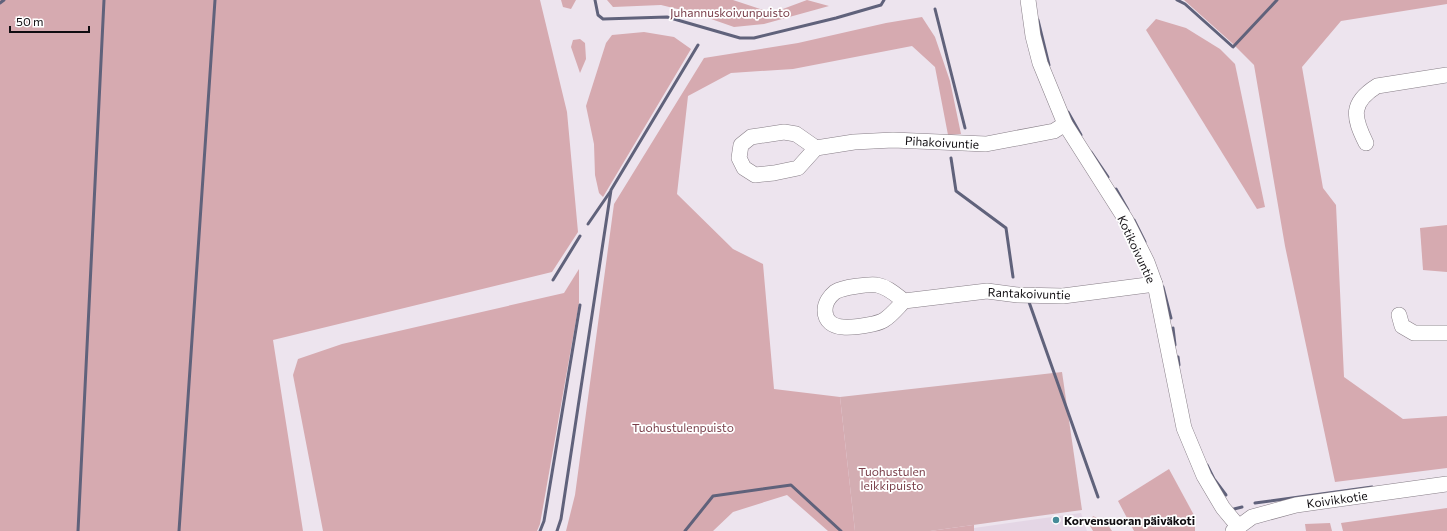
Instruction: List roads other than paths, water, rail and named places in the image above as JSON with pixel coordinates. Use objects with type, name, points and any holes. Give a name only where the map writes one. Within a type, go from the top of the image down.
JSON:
[{"type":"street","name":"Kotikoivuntie","points":[[1028,0],[1033,36],[1040,63],[1065,124],[1126,220],[1147,262],[1155,284],[1184,428],[1204,476],[1236,529]]},
{"type":"street","points":[[1366,143],[1360,130],[1356,114],[1359,101],[1368,92],[1377,86],[1447,75]]},
{"type":"street","name":"Pihakoivuntie","points":[[816,148],[854,142],[893,140],[986,144],[1054,131],[1065,124]]},
{"type":"street","points":[[784,132],[796,134],[816,148],[798,168],[774,173],[755,175],[744,168],[739,158],[741,145],[751,137],[784,132]]},
{"type":"street","name":"Rantakoivuntie","points":[[904,300],[987,291],[1018,295],[1063,296],[1155,284]]},
{"type":"street","points":[[877,285],[890,290],[904,300],[893,313],[883,321],[859,327],[842,328],[834,325],[826,318],[826,302],[836,292],[854,286],[877,285]]},
{"type":"street","points":[[1399,315],[1402,326],[1414,333],[1447,332]]},
{"type":"street","name":"Koivikkotie","points":[[1236,529],[1252,517],[1296,505],[1447,484]]},
{"type":"waterway","points":[[0,3],[4,0]]},
{"type":"waterway","points":[[78,531],[104,0]]},
{"type":"waterway","points":[[179,531],[215,0]]},
{"type":"waterway","points":[[595,0],[598,15],[603,19],[667,17],[740,38],[754,38],[836,18],[881,5],[884,0]]},
{"type":"waterway","points":[[1177,0],[1185,4],[1233,47],[1277,0]]},
{"type":"waterway","points":[[935,9],[965,128]]},
{"type":"waterway","points":[[1038,20],[1049,65]]},
{"type":"waterway","points":[[557,531],[561,519],[611,190],[698,45]]},
{"type":"waterway","points":[[1068,112],[1081,135]]},
{"type":"waterway","points":[[1091,152],[1108,177]]},
{"type":"waterway","points":[[951,158],[956,191],[1006,228],[1013,277]]},
{"type":"waterway","points":[[1116,189],[1128,210]]},
{"type":"waterway","points":[[588,224],[610,192]]},
{"type":"waterway","points":[[1134,220],[1145,242]]},
{"type":"waterway","points":[[553,280],[580,236]]},
{"type":"waterway","points":[[1163,287],[1171,318]]},
{"type":"waterway","points":[[1029,302],[1098,497]]},
{"type":"waterway","points":[[540,531],[544,521],[580,305]]},
{"type":"waterway","points":[[1173,328],[1175,345]]},
{"type":"waterway","points":[[1178,357],[1179,365]]},
{"type":"waterway","points":[[1207,465],[1214,479],[1226,495]]},
{"type":"waterway","points":[[685,531],[713,496],[791,485],[841,531]]},
{"type":"waterway","points":[[1255,503],[1372,487]]},
{"type":"waterway","points":[[1234,509],[1242,507]]},
{"type":"place","name":"Korvensuoran päiväkoti","points":[[1056,520]]},
{"type":"park label","name":"Juhannuskoivunpuisto","points":[[730,12]]},
{"type":"park label","name":"Tuohustulenpuisto","points":[[683,427]]},
{"type":"park label","name":"Tuohustulen leikkipuisto","points":[[892,478]]}]
